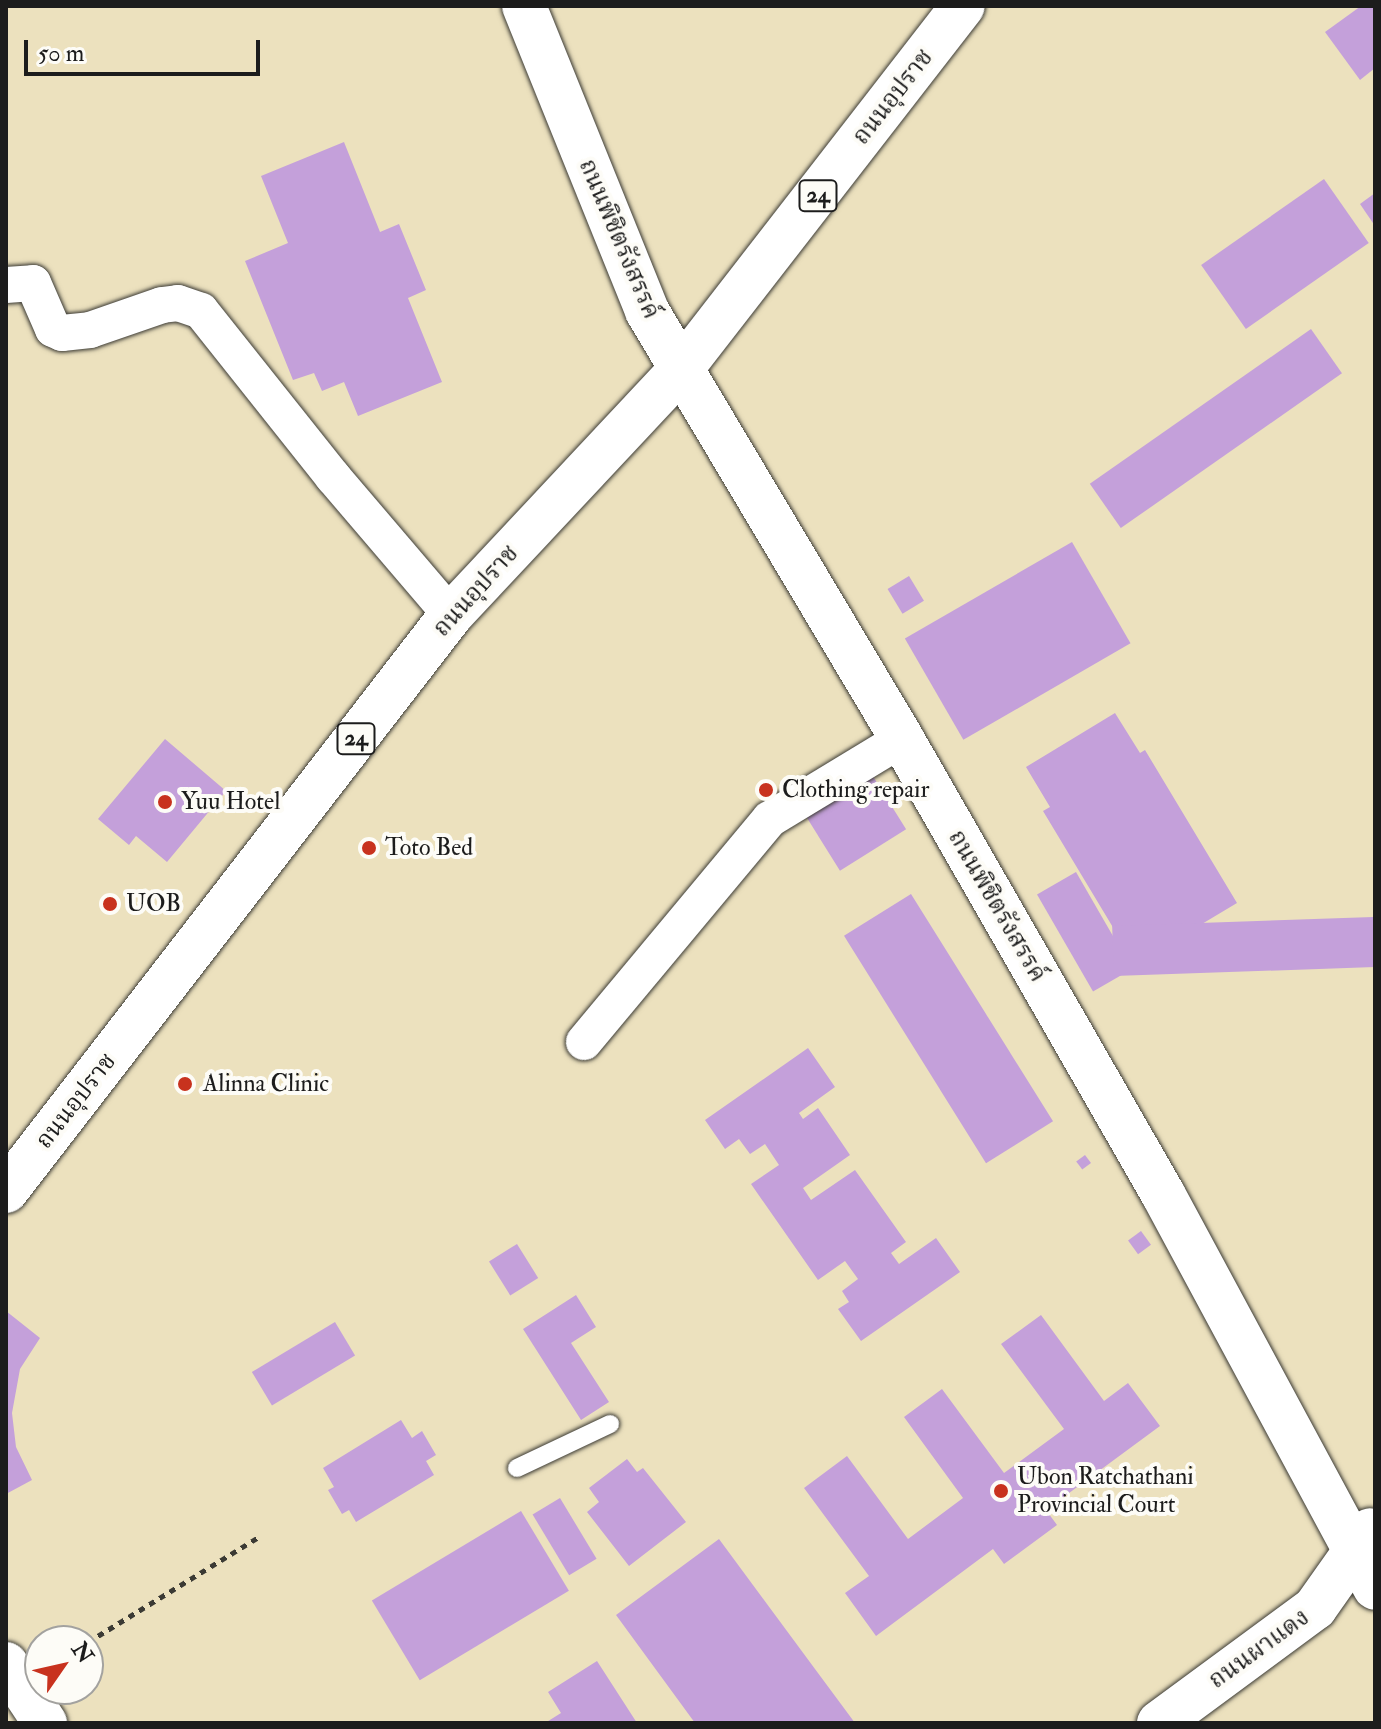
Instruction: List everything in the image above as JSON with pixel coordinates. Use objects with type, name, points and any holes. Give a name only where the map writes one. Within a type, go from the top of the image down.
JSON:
[{"type":"street","name":"ถนนพิชิตรังสรรค์","points":[[524,6],[647,311],[902,739],[1369,1554]]},
{"type":"street","name":"ถนนอุปราช","points":[[6,1191],[451,615],[682,368],[963,6]]},
{"type":"street","points":[[6,285],[33,283],[53,329],[62,333],[90,330],[162,305],[178,303],[201,311],[333,477],[451,615]]},
{"type":"street","points":[[584,1042],[770,819],[902,739]]},
{"type":"street","name":"ถนนผาแดง","points":[[1159,1723],[1315,1608],[1369,1554]]},
{"type":"street","points":[[6,1664],[45,1723]]},
{"type":"lane","points":[[517,1468],[610,1424]]},
{"type":"path","points":[[104,1632],[260,1536]]},
{"type":"building","points":[[1361,6],[1375,6],[1375,68],[1360,80],[1325,32]]},
{"type":"building","points":[[344,142],[380,232],[399,224],[426,290],[408,298],[442,382],[358,416],[344,382],[322,391],[314,373],[293,380],[245,261],[288,243],[261,176]]},
{"type":"building","points":[[1324,179],[1369,243],[1246,329],[1201,265]]},
{"type":"building","points":[[1375,193],[1375,226],[1360,204]]},
{"type":"building","points":[[1311,329],[1342,373],[1121,528],[1090,484]]},
{"type":"building","points":[[1072,542],[1130,643],[963,740],[905,638]]},
{"type":"building","points":[[909,576],[924,601],[903,614],[888,589]]},
{"type":"building","points":[[1115,713],[1140,753],[1145,750],[1237,903],[1135,964],[1043,811],[1050,807],[1026,767]]},
{"type":"building","points":[[165,739],[226,791],[167,862],[136,836],[129,845],[98,819]]},
{"type":"building","points":[[869,770],[906,829],[840,871],[803,811]]},
{"type":"building","points":[[1076,872],[1132,969],[1093,991],[1037,894]]},
{"type":"building","points":[[911,894],[1053,1121],[986,1163],[844,936]]},
{"type":"building","points":[[1373,917],[1375,967],[1114,976],[1112,926]]},
{"type":"building","points":[[808,1048],[835,1087],[799,1113],[803,1119],[818,1108],[850,1155],[803,1188],[811,1200],[855,1170],[906,1242],[891,1253],[899,1264],[936,1238],[960,1272],[861,1341],[838,1309],[849,1302],[842,1291],[858,1279],[845,1261],[818,1280],[751,1184],[779,1165],[765,1144],[750,1154],[739,1139],[725,1149],[705,1120]]},
{"type":"building","points":[[1085,1155],[1091,1163],[1082,1170],[1076,1162]]},
{"type":"building","points":[[1141,1231],[1151,1245],[1138,1254],[1128,1240]]},
{"type":"building","points":[[517,1244],[538,1278],[510,1295],[489,1261]]},
{"type":"building","points":[[576,1295],[596,1327],[571,1343],[609,1402],[581,1420],[523,1329]]},
{"type":"building","points":[[6,1311],[40,1338],[20,1369],[12,1413],[16,1447],[32,1480],[6,1494]]},
{"type":"building","name":"Ubon Ratchathani Provincial Court","points":[[1041,1315],[1104,1401],[1128,1383],[1160,1426],[1046,1510],[1057,1525],[1004,1564],[993,1549],[876,1636],[845,1593],[869,1576],[804,1488],[847,1456],[908,1539],[963,1498],[904,1417],[942,1389],[1004,1473],[1064,1429],[1001,1344]]},
{"type":"building","points":[[335,1322],[355,1355],[272,1405],[252,1372]]},
{"type":"building","points":[[401,1420],[412,1438],[422,1431],[436,1455],[426,1461],[434,1475],[356,1522],[349,1510],[342,1514],[328,1490],[334,1487],[323,1468]]},
{"type":"building","points":[[627,1459],[637,1472],[643,1468],[686,1522],[629,1566],[587,1512],[599,1502],[589,1488]]},
{"type":"building","points":[[560,1498],[597,1559],[569,1575],[533,1514]]},
{"type":"building","points":[[521,1511],[569,1591],[420,1680],[372,1601]]},
{"type":"building","points":[[719,1539],[855,1723],[695,1723],[616,1615]]},
{"type":"building","points":[[597,1661],[637,1723],[545,1723],[561,1713],[548,1692]]},
{"type":"place","name":"Clothing repair","points":[[766,790]]},
{"type":"place","name":"Yuu Hotel","points":[[165,802]]},
{"type":"place","name":"Toto Bed","points":[[369,848]]},
{"type":"place","name":"UOB","points":[[110,904]]},
{"type":"place","name":"Alinna Clinic","points":[[185,1084]]},
{"type":"place","name":"Ubon Ratchathani Provincial Court","points":[[1001,1491]]}]
